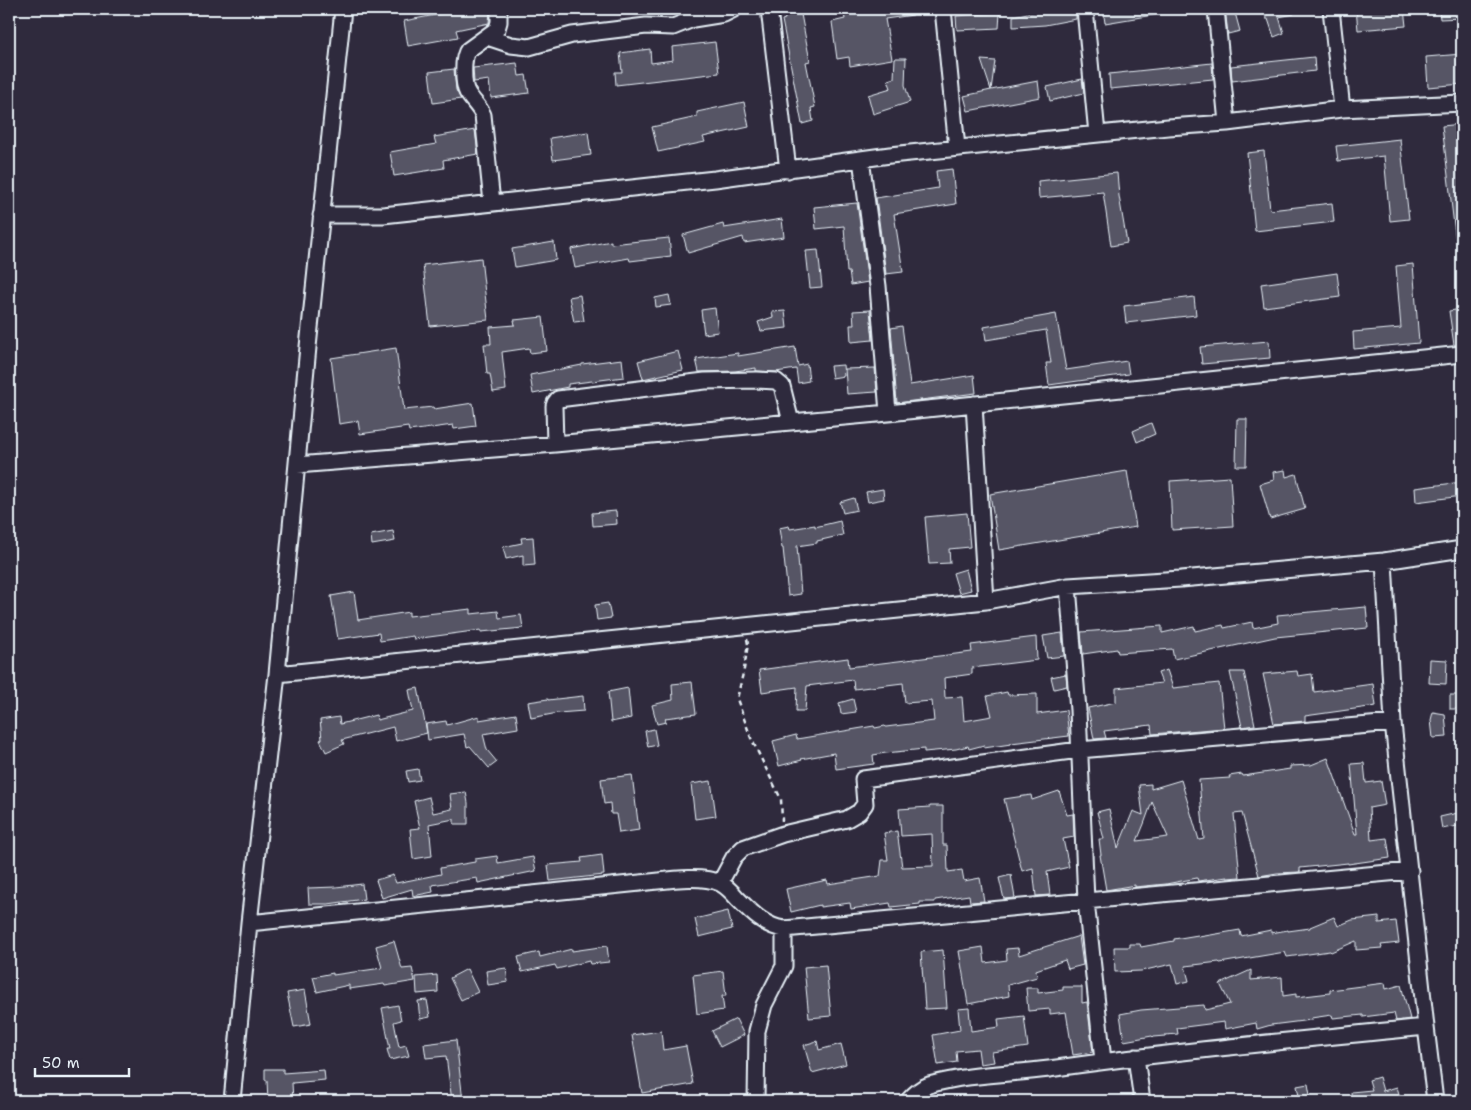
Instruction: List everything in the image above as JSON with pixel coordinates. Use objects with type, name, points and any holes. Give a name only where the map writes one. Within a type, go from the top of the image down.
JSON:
[{"type":"street","points":[[232,1101],[249,923],[277,674],[321,215],[343,9]]},
{"type":"street","points":[[492,203],[483,115],[466,90],[464,60],[465,53],[468,50],[497,29],[499,9]]},
{"type":"street","points":[[487,37],[511,45],[529,47],[572,35],[646,26],[673,27],[693,18],[724,14],[734,9]]},
{"type":"street","points":[[770,9],[788,170]]},
{"type":"street","points":[[943,9],[957,148]]},
{"type":"street","points":[[1085,9],[1097,134]]},
{"type":"street","points":[[1216,9],[1227,123]]},
{"type":"street","points":[[1331,9],[1342,110]]},
{"type":"street","points":[[321,215],[383,215],[715,180],[860,159],[957,148],[1227,123],[1342,110],[1462,102]]},
{"type":"street","points":[[860,159],[878,286],[888,413]]},
{"type":"street","points":[[297,465],[555,444],[888,413],[1462,354]]},
{"type":"street","points":[[555,444],[554,406],[558,399],[705,381],[757,380],[778,382],[782,386],[791,422]]},
{"type":"street","points":[[974,404],[986,601]]},
{"type":"street","points":[[277,674],[986,601],[1068,586],[1181,579],[1384,561],[1462,549]]},
{"type":"street","points":[[1384,561],[1393,723],[1435,1101]]},
{"type":"street","points":[[1068,586],[1078,710],[1086,901],[1103,1061]]},
{"type":"street","points":[[720,883],[739,850],[762,840],[847,819],[859,812],[865,804],[863,778],[1079,750],[1393,723]]},
{"type":"street","points":[[249,923],[702,878],[720,883],[728,888],[760,919],[768,924],[784,929],[1410,871]]},
{"type":"street","points":[[756,1101],[757,1031],[764,1005],[784,966],[784,929]]},
{"type":"street","points":[[908,1101],[927,1085],[974,1076],[1426,1027]]},
{"type":"street","points":[[1136,1057],[1142,1101]]},
{"type":"path","points":[[745,625],[748,644],[737,699],[751,738],[781,799],[783,834]]},
{"type":"building","points":[[450,9],[490,9],[489,23],[456,30],[458,37],[408,46],[404,21],[451,12]]},
{"type":"building","points":[[784,9],[800,9],[810,61],[806,62],[815,107],[811,108],[813,121],[802,124],[782,20],[785,19]]},
{"type":"building","points":[[875,9],[913,9],[913,15],[885,19],[892,59],[850,66],[849,57],[837,59],[832,22],[845,19],[844,14]]},
{"type":"building","points":[[1047,9],[1076,9],[1076,19],[1045,25],[1013,27],[1013,16]]},
{"type":"building","points":[[1103,9],[1158,9],[1159,14],[1105,23]]},
{"type":"building","points":[[1225,9],[1234,9],[1240,31],[1228,34]]},
{"type":"building","points":[[1265,9],[1294,9],[1294,14],[1279,17],[1284,33],[1274,37],[1268,19],[1266,19]]},
{"type":"building","points":[[1356,9],[1404,9],[1406,26],[1358,30]]},
{"type":"building","points":[[1439,9],[1462,9],[1462,18],[1440,19]]},
{"type":"building","points":[[1000,13],[999,28],[957,30],[956,16]]},
{"type":"building","points":[[715,42],[719,73],[616,85],[615,72],[622,72],[620,53],[650,49],[651,63],[673,60],[672,47]]},
{"type":"building","points":[[1462,54],[1462,84],[1428,87],[1426,57]]},
{"type":"building","points":[[1314,57],[1315,71],[1232,81],[1231,66]]},
{"type":"building","points":[[895,58],[906,58],[905,85],[910,102],[873,114],[868,95],[891,88],[888,80],[894,78]]},
{"type":"building","points":[[981,60],[995,61],[991,90]]},
{"type":"building","points":[[517,63],[519,76],[526,75],[529,93],[491,98],[489,80],[474,82],[473,68]]},
{"type":"building","points":[[1212,63],[1213,79],[1110,89],[1109,74]]},
{"type":"building","points":[[454,69],[456,90],[461,99],[433,103],[429,72]]},
{"type":"building","points":[[1082,79],[1084,93],[1050,101],[1047,87]]},
{"type":"building","points":[[1038,81],[1040,97],[968,111],[964,96]]},
{"type":"building","points":[[744,102],[749,127],[703,137],[705,142],[658,152],[652,127],[697,117],[697,112]]},
{"type":"building","points":[[1462,124],[1462,242],[1456,242],[1442,126]]},
{"type":"building","points":[[475,130],[478,154],[443,160],[444,168],[394,176],[390,152],[436,144],[434,137]]},
{"type":"building","points":[[588,132],[591,155],[553,160],[550,138]]},
{"type":"building","points":[[1400,139],[1409,219],[1390,221],[1384,156],[1338,161],[1336,146]]},
{"type":"building","points":[[1264,151],[1270,210],[1332,203],[1334,222],[1255,231],[1247,153]]},
{"type":"building","points":[[952,169],[956,204],[894,214],[903,272],[886,274],[876,198],[938,188],[936,171]]},
{"type":"building","points":[[1117,173],[1127,243],[1111,246],[1103,192],[1039,198],[1038,181]]},
{"type":"building","points":[[857,203],[868,282],[851,285],[849,272],[847,272],[844,226],[816,229],[814,207]]},
{"type":"building","points":[[782,219],[784,237],[744,243],[743,237],[688,253],[683,235],[723,224],[724,228]]},
{"type":"building","points":[[669,238],[671,256],[630,261],[629,258],[575,268],[571,249],[611,241],[611,244]]},
{"type":"building","points":[[554,242],[556,260],[515,267],[512,249]]},
{"type":"building","points":[[818,250],[822,287],[810,288],[806,251]]},
{"type":"building","points":[[481,258],[488,320],[430,326],[423,265]]},
{"type":"building","points":[[1413,264],[1419,343],[1354,349],[1353,332],[1401,328],[1396,266]]},
{"type":"building","points":[[1337,273],[1340,297],[1264,307],[1261,284]]},
{"type":"building","points":[[580,295],[584,321],[574,322],[569,297]]},
{"type":"building","points":[[669,295],[671,305],[656,307],[655,298]]},
{"type":"building","points":[[1194,297],[1196,315],[1126,323],[1124,306]]},
{"type":"building","points":[[715,308],[718,332],[704,334],[701,310]]},
{"type":"building","points":[[1462,309],[1462,345],[1454,345],[1449,311]]},
{"type":"building","points":[[870,310],[873,340],[851,342],[850,325],[854,325],[853,311]]},
{"type":"building","points":[[785,311],[787,328],[761,331],[758,322],[773,317],[772,312]]},
{"type":"building","points":[[1056,314],[1066,370],[1127,361],[1129,374],[1049,385],[1046,363],[1051,363],[1046,330],[986,340],[984,327]]},
{"type":"building","points":[[543,317],[547,351],[530,353],[529,348],[502,352],[506,390],[493,392],[490,374],[487,374],[484,344],[491,344],[490,327],[515,325],[514,320]]},
{"type":"building","points":[[902,326],[910,385],[974,375],[976,393],[897,403],[891,328]]},
{"type":"building","points":[[1269,341],[1270,358],[1202,364],[1200,347]]},
{"type":"building","points":[[795,347],[798,366],[807,364],[809,381],[798,383],[796,369],[776,372],[756,371],[756,368],[735,371],[699,372],[696,359],[738,353],[738,356]]},
{"type":"building","points":[[396,348],[404,410],[433,407],[434,409],[473,403],[476,426],[454,429],[453,425],[409,431],[408,427],[360,434],[358,421],[339,424],[331,358]]},
{"type":"building","points":[[678,351],[683,370],[643,379],[638,361]]},
{"type":"building","points":[[622,359],[624,377],[568,384],[568,387],[533,394],[530,375],[582,364]]},
{"type":"building","points":[[843,365],[844,376],[832,378],[830,366]]},
{"type":"building","points":[[875,368],[877,392],[847,394],[845,369]]},
{"type":"building","points":[[1237,419],[1247,419],[1246,466],[1236,466]]},
{"type":"building","points":[[1151,423],[1155,434],[1137,442],[1133,431]]},
{"type":"building","points":[[1285,470],[1286,477],[1296,474],[1305,509],[1270,519],[1260,484],[1274,480],[1273,472]]},
{"type":"building","points":[[1127,471],[1136,527],[999,550],[990,494]]},
{"type":"building","points":[[1230,477],[1233,526],[1172,530],[1170,481]]},
{"type":"building","points":[[1462,482],[1462,496],[1416,502],[1415,488]]},
{"type":"building","points":[[883,489],[884,499],[868,502],[866,492]]},
{"type":"building","points":[[854,498],[857,510],[843,513],[840,502]]},
{"type":"building","points":[[616,511],[617,524],[593,526],[592,513]]},
{"type":"building","points":[[967,513],[970,547],[949,549],[950,563],[929,564],[925,517]]},
{"type":"building","points":[[840,521],[843,535],[817,541],[817,543],[797,546],[801,594],[788,596],[779,528],[789,526],[790,529],[815,525],[815,527]]},
{"type":"building","points":[[393,531],[395,541],[372,545],[371,535]]},
{"type":"building","points":[[533,537],[535,565],[523,566],[523,555],[506,559],[503,547],[522,543],[521,538]]},
{"type":"building","points":[[966,569],[971,590],[959,593],[953,573]]},
{"type":"building","points":[[354,592],[358,620],[409,612],[409,616],[471,609],[471,614],[498,611],[499,618],[521,615],[523,628],[481,632],[481,630],[414,639],[413,636],[380,641],[379,633],[338,639],[331,596]]},
{"type":"building","points":[[608,603],[611,618],[597,620],[595,605]]},
{"type":"building","points":[[1366,607],[1368,628],[1275,637],[1174,659],[1172,649],[1118,653],[1117,649],[1083,654],[1081,632],[1162,626],[1162,633],[1194,626],[1195,631],[1223,625],[1224,628],[1252,622],[1253,628],[1278,623],[1277,615]]},
{"type":"building","points":[[1062,633],[1064,656],[1047,658],[1043,636]]},
{"type":"building","points":[[1036,637],[1037,660],[972,668],[972,674],[944,678],[945,698],[962,697],[964,721],[992,716],[987,696],[1007,692],[1008,695],[1037,694],[1037,714],[1066,710],[1069,736],[984,748],[984,745],[969,749],[968,746],[924,752],[924,749],[886,753],[873,755],[874,764],[836,769],[834,753],[801,759],[779,766],[773,741],[796,735],[797,739],[874,726],[875,728],[934,721],[932,701],[905,703],[903,683],[854,689],[853,680],[807,686],[805,711],[796,711],[797,687],[762,692],[759,670],[848,658],[849,667],[972,652],[971,645]]},
{"type":"building","points":[[1430,659],[1447,660],[1446,684],[1429,683]]},
{"type":"building","points":[[1167,670],[1173,688],[1219,683],[1224,728],[1152,734],[1151,725],[1104,731],[1106,738],[1094,739],[1088,708],[1116,702],[1116,688],[1162,683],[1158,673]]},
{"type":"building","points":[[1297,671],[1298,676],[1312,674],[1314,692],[1373,684],[1376,706],[1305,716],[1305,721],[1274,724],[1263,674]]},
{"type":"building","points":[[1230,672],[1244,672],[1255,725],[1242,727]]},
{"type":"building","points":[[1066,674],[1067,686],[1054,689],[1051,677]]},
{"type":"building","points":[[692,682],[696,714],[665,718],[666,722],[657,724],[652,705],[673,700],[672,684]]},
{"type":"building","points":[[418,688],[427,733],[396,741],[393,727],[342,740],[344,744],[326,752],[320,740],[322,739],[320,720],[339,717],[340,724],[376,715],[377,720],[413,711],[409,690]]},
{"type":"building","points":[[628,688],[631,718],[611,722],[608,692]]},
{"type":"building","points":[[1450,695],[1461,695],[1461,709],[1450,709]]},
{"type":"building","points":[[583,696],[584,711],[531,718],[528,702]]},
{"type":"building","points":[[853,699],[856,712],[841,714],[839,703]]},
{"type":"building","points":[[1433,712],[1445,714],[1447,737],[1433,738],[1431,720]]},
{"type":"building","points":[[516,714],[518,728],[483,734],[487,750],[497,762],[489,768],[470,746],[467,747],[464,734],[428,740],[426,724],[446,721],[447,725],[479,716],[479,720]]},
{"type":"building","points":[[654,729],[657,745],[648,747],[645,731]]},
{"type":"building","points":[[1328,758],[1355,834],[1357,834],[1351,764],[1364,763],[1366,783],[1381,781],[1385,805],[1369,808],[1371,840],[1387,838],[1390,858],[1300,868],[1300,872],[1259,876],[1242,813],[1234,814],[1240,877],[1198,881],[1197,878],[1166,884],[1135,887],[1135,885],[1106,890],[1099,839],[1104,839],[1097,812],[1109,809],[1118,848],[1133,811],[1143,815],[1139,785],[1151,784],[1151,789],[1181,780],[1199,840],[1204,839],[1199,780],[1230,778],[1229,776],[1242,774],[1243,776],[1290,769],[1290,766],[1311,765]],"holes":[[[1152,802],[1168,837],[1137,841]]]},
{"type":"building","points":[[418,769],[420,780],[408,782],[406,771]]},
{"type":"building","points":[[632,775],[639,830],[619,833],[616,814],[611,814],[610,803],[604,804],[601,779]]},
{"type":"building","points":[[711,781],[716,816],[695,819],[691,784]]},
{"type":"building","points":[[1059,791],[1067,815],[1073,814],[1074,837],[1063,839],[1069,867],[1047,872],[1050,895],[1036,896],[1033,868],[1022,871],[1004,799],[1031,795],[1032,800]]},
{"type":"building","points":[[466,792],[468,824],[454,824],[454,819],[429,824],[432,856],[413,859],[410,829],[420,828],[414,801],[429,797],[433,813],[452,809],[450,794]]},
{"type":"building","points":[[943,806],[943,845],[947,845],[948,872],[962,870],[964,881],[980,878],[984,901],[970,902],[969,895],[935,900],[935,902],[920,902],[920,904],[891,907],[890,903],[851,909],[850,903],[820,907],[820,905],[791,912],[786,889],[827,880],[828,884],[880,876],[882,860],[888,860],[884,833],[897,831],[902,867],[933,866],[932,834],[901,836],[899,809]]},
{"type":"building","points":[[1462,812],[1462,825],[1442,829],[1440,817]]},
{"type":"building","points":[[602,855],[604,875],[550,881],[548,865],[582,862],[581,858]]},
{"type":"building","points":[[497,856],[498,863],[533,857],[536,871],[478,883],[477,878],[432,885],[433,892],[413,896],[412,889],[382,898],[376,880],[393,875],[396,883],[441,874],[440,868],[475,862],[475,859]]},
{"type":"building","points":[[1011,875],[1015,898],[1004,899],[999,878]]},
{"type":"building","points":[[362,884],[364,899],[328,904],[309,904],[308,888]]},
{"type":"building","points":[[728,911],[732,929],[699,937],[695,919]]},
{"type":"building","points":[[1334,917],[1338,926],[1352,920],[1379,917],[1379,923],[1396,921],[1399,943],[1381,945],[1382,948],[1356,950],[1356,941],[1331,952],[1287,957],[1285,952],[1220,963],[1185,966],[1189,981],[1177,984],[1172,964],[1141,971],[1115,972],[1114,947],[1130,947],[1130,944],[1140,944],[1141,947],[1174,941],[1174,939],[1240,930],[1241,936],[1271,930],[1271,933],[1310,928]]},
{"type":"building","points":[[1079,936],[1083,965],[1068,969],[1065,960],[1036,970],[1037,977],[1008,985],[1009,996],[968,1004],[959,951],[983,947],[985,963],[1007,960],[1006,949],[1018,948],[1019,955]]},
{"type":"building","points":[[394,941],[402,969],[412,968],[415,981],[349,989],[349,985],[317,992],[313,977],[382,968],[376,946]]},
{"type":"building","points":[[607,946],[609,962],[590,964],[589,961],[557,969],[555,965],[522,972],[518,957],[539,952],[540,957],[572,949],[572,951]]},
{"type":"building","points":[[943,950],[947,1008],[925,1009],[921,952]]},
{"type":"building","points":[[826,965],[831,1016],[809,1018],[804,967]]},
{"type":"building","points":[[506,968],[508,982],[488,985],[486,971]]},
{"type":"building","points":[[467,969],[478,992],[461,1000],[450,978]]},
{"type":"building","points":[[1251,970],[1251,980],[1282,977],[1283,996],[1296,994],[1296,997],[1330,993],[1330,990],[1385,983],[1386,989],[1401,985],[1410,1019],[1396,1021],[1394,1013],[1333,1018],[1332,1015],[1257,1029],[1256,1023],[1225,1029],[1224,1022],[1177,1028],[1178,1034],[1124,1041],[1120,1014],[1141,1010],[1204,1005],[1205,1010],[1230,1004],[1220,984]]},
{"type":"building","points":[[723,971],[726,996],[722,996],[724,1010],[697,1014],[693,975]]},
{"type":"building","points":[[437,975],[438,992],[417,994],[416,977]]},
{"type":"building","points":[[1063,987],[1082,987],[1082,1003],[1087,1002],[1093,1052],[1073,1055],[1066,1012],[1050,1014],[1050,1009],[1028,1011],[1026,988],[1038,988],[1038,993],[1063,990]]},
{"type":"building","points":[[305,990],[311,1024],[294,1027],[287,993]]},
{"type":"building","points":[[427,1000],[430,1017],[420,1019],[418,1001]]},
{"type":"building","points":[[398,1005],[401,1020],[394,1022],[399,1047],[406,1045],[409,1056],[390,1060],[387,1049],[390,1049],[382,1008]]},
{"type":"building","points":[[969,1008],[971,1031],[999,1027],[998,1019],[1024,1016],[1028,1047],[992,1052],[994,1062],[980,1064],[978,1049],[956,1051],[957,1062],[938,1065],[933,1035],[960,1030],[958,1009]]},
{"type":"building","points":[[736,1019],[744,1035],[720,1047],[712,1031]]},
{"type":"building","points":[[661,1031],[663,1050],[686,1046],[693,1084],[642,1093],[632,1035]]},
{"type":"building","points":[[456,1040],[463,1101],[452,1101],[446,1056],[426,1058],[424,1044]]},
{"type":"building","points":[[817,1041],[819,1050],[841,1044],[846,1064],[812,1073],[804,1045]]},
{"type":"building","points":[[265,1069],[283,1069],[283,1073],[324,1070],[325,1080],[292,1083],[293,1101],[268,1101]]},
{"type":"building","points":[[1379,1077],[1383,1091],[1397,1087],[1401,1101],[1352,1101],[1351,1092],[1372,1090],[1369,1080]]},
{"type":"building","points":[[1308,1084],[1311,1101],[1300,1101],[1297,1086]]}]
